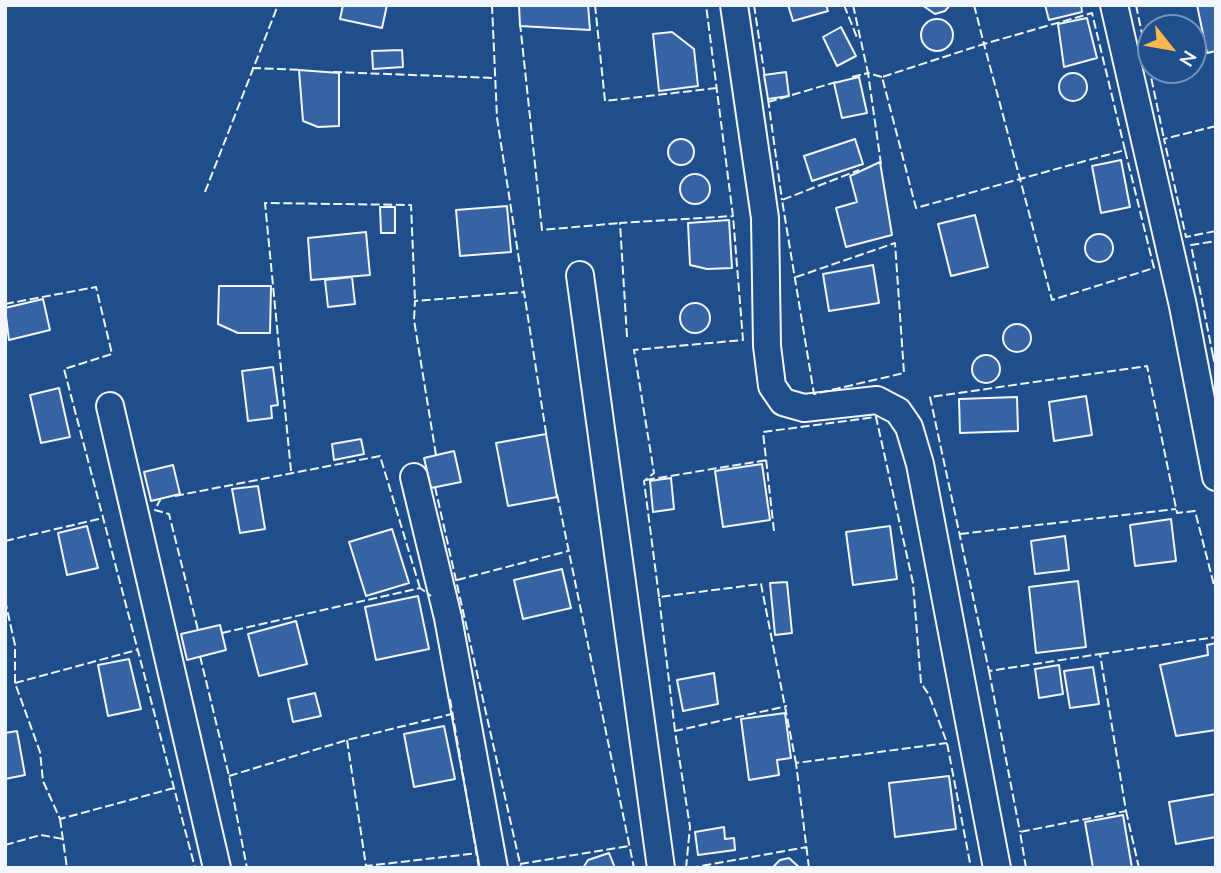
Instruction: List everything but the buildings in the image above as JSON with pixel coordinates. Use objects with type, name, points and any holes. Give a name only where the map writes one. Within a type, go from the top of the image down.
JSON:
[{"type":"street","points":[[734,5],[765,218],[767,346],[772,386],[783,402],[804,408],[877,400],[898,411],[909,427],[920,464],[997,868]]},
{"type":"street","points":[[1114,5],[1183,306],[1216,477]]},
{"type":"street","points":[[580,275],[661,868]]},
{"type":"street","points":[[110,405],[217,868]]},
{"type":"street","points":[[414,477],[448,618],[494,868]]},
{"type":"fence","points":[[205,192],[278,5]]},
{"type":"fence","points":[[492,5],[497,118],[524,292]]},
{"type":"fence","points":[[595,5],[605,101],[717,88]]},
{"type":"fence","points":[[659,597],[644,481],[654,473],[634,350],[743,340],[733,216],[706,5]]},
{"type":"fence","points":[[754,5],[765,78]]},
{"type":"fence","points":[[844,5],[858,40]]},
{"type":"fence","points":[[853,5],[868,73],[882,77]]},
{"type":"fence","points":[[974,5],[984,44],[882,77],[916,208],[1020,179],[1125,150],[1154,268],[1052,300],[1020,179],[984,44],[1092,13],[1125,150]]},
{"type":"fence","points":[[1136,5],[1164,139]]},
{"type":"fence","points":[[520,23],[542,230],[620,223]]},
{"type":"fence","points":[[252,68],[302,70]]},
{"type":"fence","points":[[333,72],[494,78]]},
{"type":"fence","points":[[852,77],[868,73],[881,164]]},
{"type":"fence","points":[[768,102],[836,82]]},
{"type":"fence","points":[[768,99],[782,200]]},
{"type":"fence","points":[[1216,126],[1164,139],[1186,237],[1216,231]]},
{"type":"fence","points":[[796,277],[895,243],[904,373],[814,394],[782,200],[859,170]]},
{"type":"fence","points":[[291,471],[265,203],[411,205],[415,301]]},
{"type":"fence","points":[[627,337],[620,223],[733,216]]},
{"type":"fence","points":[[1213,356],[1191,245],[1216,241]]},
{"type":"fence","points":[[5,304],[96,287],[112,354],[64,369],[195,868]]},
{"type":"fence","points":[[436,455],[414,320],[415,301],[524,292],[547,439]]},
{"type":"fence","points":[[1216,356],[1213,356],[1216,370]]},
{"type":"fence","points":[[1026,868],[1020,832],[1126,811],[1100,654],[989,671],[930,397],[1147,366],[1177,513],[1195,511],[1216,593]]},
{"type":"fence","points":[[774,531],[763,432],[876,417],[913,583],[921,683],[929,695],[947,743],[971,868]]},
{"type":"fence","points":[[175,496],[380,456],[420,588]]},
{"type":"fence","points":[[646,480],[767,460]]},
{"type":"fence","points":[[435,487],[521,868]]},
{"type":"fence","points":[[557,494],[634,868]]},
{"type":"fence","points":[[161,498],[155,510],[169,514],[198,630]]},
{"type":"fence","points":[[960,534],[1176,509]]},
{"type":"fence","points":[[5,541],[103,518]]},
{"type":"fence","points":[[457,580],[568,551]]},
{"type":"fence","points":[[675,731],[659,597],[761,584],[796,763]]},
{"type":"fence","points":[[222,633],[420,588],[431,596]]},
{"type":"fence","points":[[5,600],[15,645],[15,683],[40,752],[43,781],[60,819],[174,788]]},
{"type":"fence","points":[[1100,654],[1216,637]]},
{"type":"fence","points":[[15,683],[137,650]]},
{"type":"fence","points":[[200,656],[229,776],[247,868]]},
{"type":"fence","points":[[989,671],[1020,832]]},
{"type":"fence","points":[[450,699],[479,868]]},
{"type":"fence","points":[[686,868],[690,827],[675,731],[787,706]]},
{"type":"fence","points":[[229,776],[347,740],[452,714]]},
{"type":"fence","points":[[347,740],[366,866],[478,853]]},
{"type":"fence","points":[[809,868],[796,763],[947,743]]},
{"type":"fence","points":[[1126,811],[1139,868]]},
{"type":"fence","points":[[60,819],[67,868]]},
{"type":"fence","points":[[5,845],[41,835],[63,839]]},
{"type":"fence","points":[[520,864],[629,846]]},
{"type":"fence","points":[[690,868],[807,847]]}]
